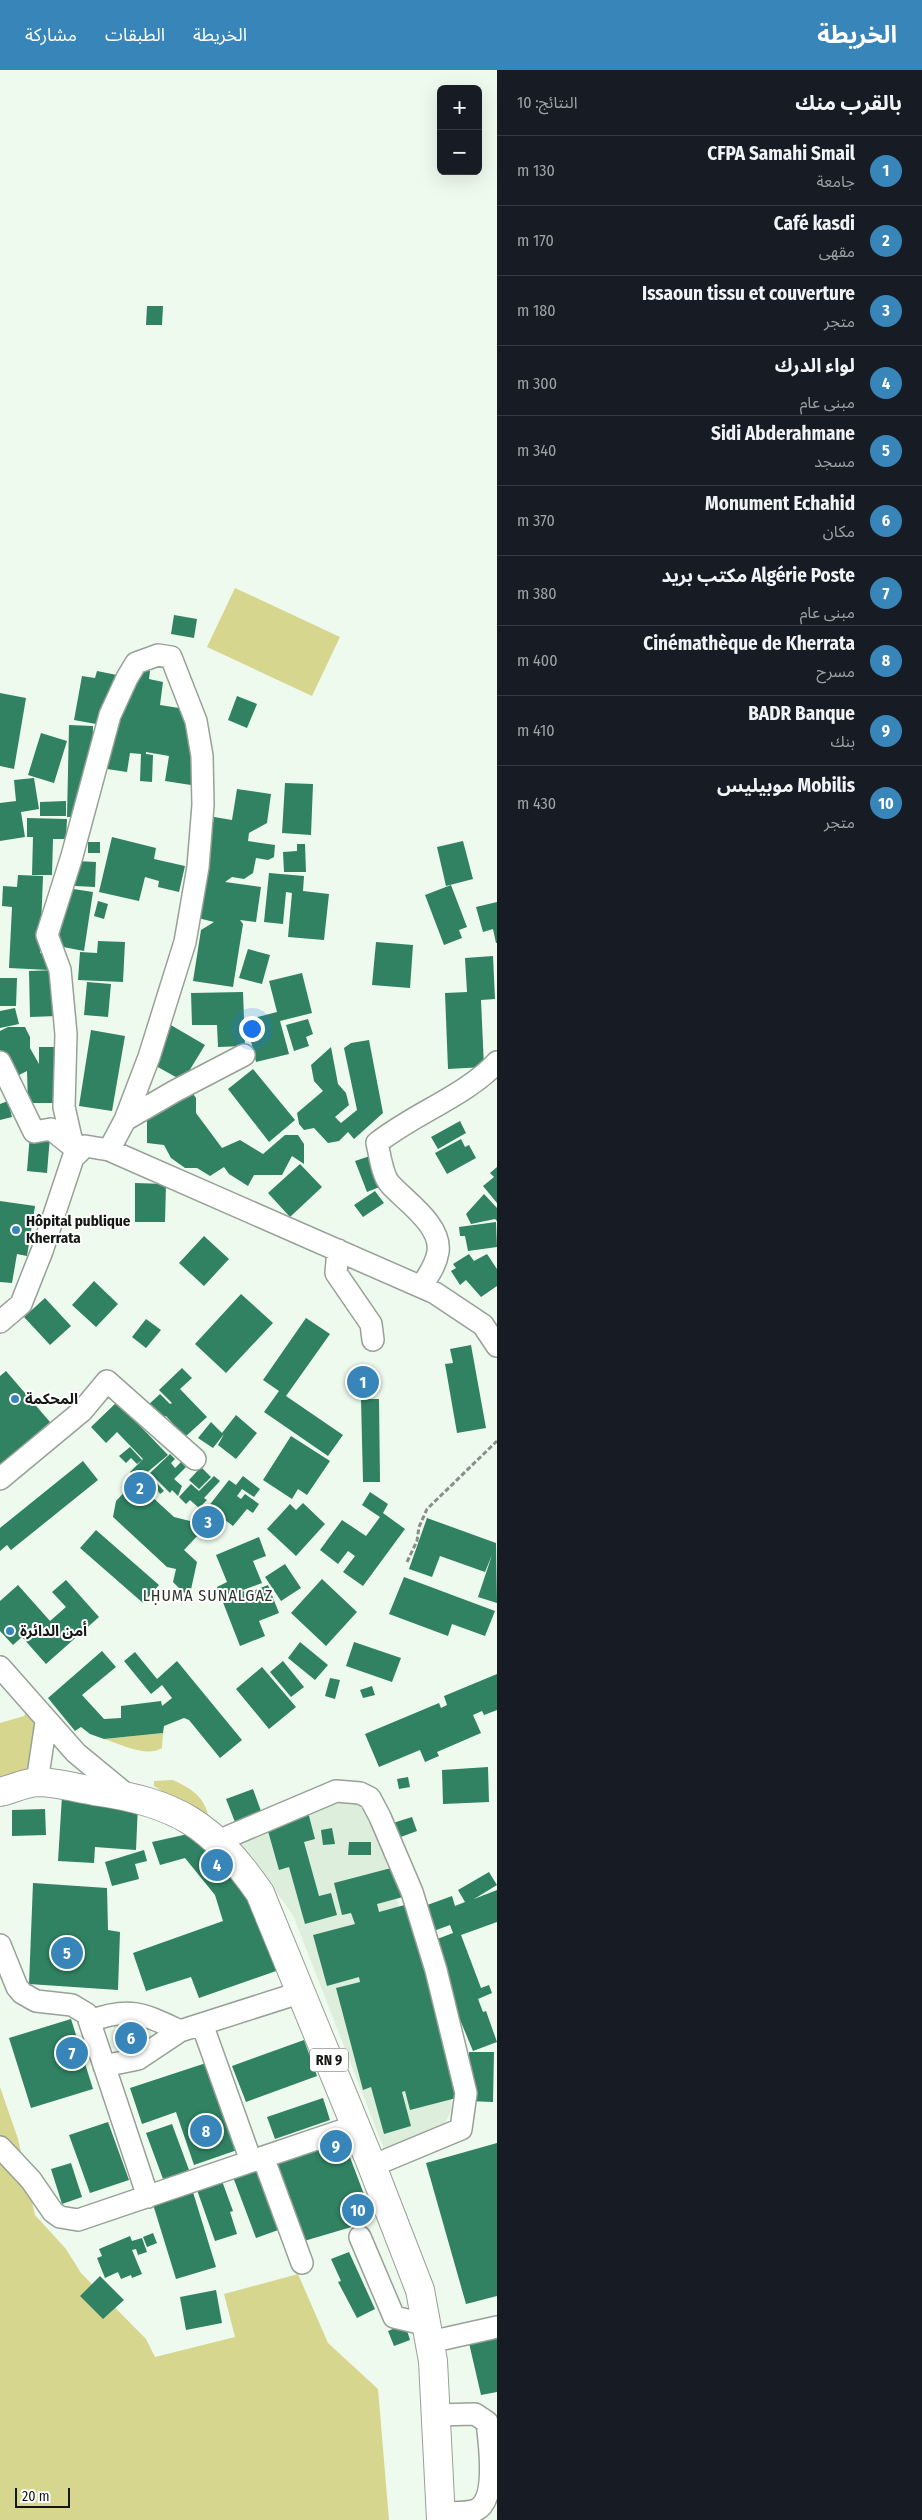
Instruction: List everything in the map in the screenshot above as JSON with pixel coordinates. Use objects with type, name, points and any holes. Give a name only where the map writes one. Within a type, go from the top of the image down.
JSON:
[{"type":"main road","name":"RN 9","points":[[0,1792],[37,1782],[127,1795],[163,1806],[192,1821],[218,1841],[238,1861],[260,1893],[302,1992],[420,2290],[429,2333],[436,2415],[441,2516]]},
{"type":"street","points":[[79,1152],[72,1138],[64,1107],[66,1034],[60,970],[47,935],[72,856],[110,715],[136,663],[158,655],[171,657],[196,721],[202,756],[203,805],[198,867],[185,942],[149,1057],[125,1120],[109,1150]]},
{"type":"street","points":[[125,1120],[175,1091],[244,1056]]},
{"type":"street","points":[[0,1062],[34,1132],[51,1128],[79,1152]]},
{"type":"street","points":[[421,1287],[435,1263],[439,1250],[432,1228],[407,1199],[388,1183],[377,1144],[391,1132],[484,1076],[497,1062]]},
{"type":"street","points":[[0,1322],[21,1304],[42,1251],[73,1158],[85,1146],[109,1150],[435,1293],[482,1325],[497,1346]]},
{"type":"street","points":[[338,1250],[336,1273],[371,1324],[373,1340]]},
{"type":"street","points":[[0,1479],[82,1411],[107,1381],[195,1458]]},
{"type":"street","points":[[0,1667],[46,1722],[76,1754],[127,1795]]},
{"type":"street","points":[[37,1782],[46,1722]]},
{"type":"street","points":[[218,1841],[336,1791],[360,1794],[370,1798],[380,1817],[412,1892],[436,1970],[466,2093],[461,2129],[372,2166]]},
{"type":"street","points":[[0,1945],[17,1987],[22,1993],[36,2001],[72,2005],[81,2008],[90,2020],[148,2196]]},
{"type":"street","points":[[104,2066],[138,2059],[180,2031],[302,1992]]},
{"type":"street","points":[[90,2020],[113,2013],[134,2012],[144,2014],[180,2031]]},
{"type":"street","points":[[202,2024],[302,2263]]},
{"type":"street","points":[[0,2147],[32,2180],[48,2206],[60,2217],[69,2220],[86,2218],[355,2126]]},
{"type":"street","points":[[360,2237],[394,2317],[429,2333],[497,2327]]},
{"type":"street","points":[[436,2415],[475,2414],[487,2422],[494,2490],[488,2503],[475,2510],[441,2516]]},
{"type":"path","points":[[406,1562],[417,1541],[419,1527],[428,1509],[497,1441]]},
{"type":"shaded area","points":[[235,588],[340,637],[312,696],[207,647]]},
{"type":"shaded area","points":[[27,1710],[35,1724],[31,1767],[18,1776],[0,1779],[0,1723],[24,1716]]},
{"type":"shaded area","points":[[163,1733],[162,1748],[149,1752],[133,1749],[104,1739]]},
{"type":"shaded area","points":[[173,1780],[185,1786],[200,1798],[208,1815],[200,1816],[154,1786],[154,1781]]},
{"type":"shaded area","points":[[336,1800],[364,1804],[372,1816],[448,2071],[452,2109],[441,2131],[384,2149],[293,1915],[238,1840]]},
{"type":"shaded area","points":[[0,2087],[18,2139],[35,2215],[66,2249],[81,2273],[146,2339],[155,2357],[235,2337],[224,2294],[298,2274],[328,2343],[378,2389],[389,2520],[0,2520]]},
{"type":"building","points":[[147,306],[163,306],[162,325],[146,325]]},
{"type":"building","points":[[174,615],[197,619],[194,638],[171,634]]},
{"type":"building","points":[[125,667],[150,671],[149,679],[163,682],[160,705],[204,712],[191,785],[165,781],[169,756],[146,752],[146,754],[153,755],[152,782],[140,781],[141,754],[130,753],[127,772],[107,769]]},
{"type":"building","points":[[97,671],[117,675],[107,726],[74,720],[82,676],[95,678]]},
{"type":"building","points":[[0,693],[26,698],[14,769],[0,766]]},
{"type":"building","points":[[237,696],[257,704],[247,728],[228,720]]},
{"type":"building","points":[[69,725],[93,726],[91,817],[67,817]]},
{"type":"building","points":[[41,733],[67,741],[54,783],[28,775]]},
{"type":"building","points":[[34,778],[39,809],[21,812],[25,837],[0,841],[0,803],[16,801],[14,780]]},
{"type":"building","points":[[285,783],[313,784],[311,835],[282,833]]},
{"type":"building","points":[[237,789],[271,794],[267,823],[249,833],[248,841],[275,845],[274,857],[268,860],[256,858],[253,873],[244,879],[232,877],[225,882],[261,887],[256,922],[240,920],[243,924],[233,987],[193,981],[201,930],[214,922],[198,918],[214,817],[232,820]]},
{"type":"building","points":[[66,801],[66,816],[40,816],[40,802]]},
{"type":"building","points":[[27,818],[67,819],[66,839],[53,839],[52,875],[32,875],[33,837],[27,837]]},
{"type":"building","points":[[112,837],[156,848],[154,859],[185,866],[179,892],[158,887],[159,881],[145,877],[139,901],[99,892]]},
{"type":"building","points":[[463,841],[473,879],[446,886],[437,847]]},
{"type":"building","points":[[88,842],[100,842],[100,853],[88,853]]},
{"type":"building","points":[[297,844],[305,844],[306,872],[284,872],[283,852],[297,851]]},
{"type":"building","points":[[76,861],[96,862],[95,887],[75,886]]},
{"type":"building","points":[[269,873],[304,876],[303,891],[329,894],[324,940],[288,937],[292,893],[286,892],[283,924],[264,922]]},
{"type":"building","points":[[18,875],[43,876],[40,953],[50,953],[49,970],[9,968],[12,907],[2,906],[3,886],[17,887]]},
{"type":"building","points":[[451,885],[467,927],[459,930],[462,938],[444,945],[425,895]]},
{"type":"building","points":[[67,888],[93,892],[84,951],[58,946]]},
{"type":"building","points":[[98,901],[108,904],[104,919],[94,916]]},
{"type":"building","points":[[497,902],[496,943],[493,929],[483,932],[476,907]]},
{"type":"building","points":[[98,941],[125,942],[123,982],[78,980],[80,952],[97,953]]},
{"type":"building","points":[[376,942],[413,945],[410,988],[372,985]]},
{"type":"building","points":[[248,949],[270,955],[262,984],[239,978]]},
{"type":"building","points":[[493,956],[495,999],[481,1000],[484,1067],[448,1069],[445,993],[467,992],[465,958]]},
{"type":"building","points":[[56,970],[57,1016],[30,1017],[29,971]]},
{"type":"building","points":[[302,973],[312,1013],[280,1021],[289,1054],[256,1062],[246,1020],[277,1012],[269,981]]},
{"type":"building","points":[[0,978],[17,978],[16,1006],[0,1006]]},
{"type":"building","points":[[87,982],[111,984],[108,1017],[84,1015]]},
{"type":"building","points":[[243,992],[245,1046],[218,1047],[217,1025],[192,1025],[191,993]]},
{"type":"building","points":[[15,1008],[19,1024],[0,1028],[0,1011]]},
{"type":"building","points":[[308,1019],[313,1034],[306,1037],[309,1046],[294,1051],[286,1025]]},
{"type":"building","points":[[169,1024],[205,1045],[183,1081],[147,1061]]},
{"type":"building","points":[[8,1027],[25,1027],[30,1037],[30,1048],[39,1064],[39,1047],[56,1047],[56,1103],[28,1103],[27,1071],[13,1078],[0,1053],[0,1031]]},
{"type":"building","points":[[91,1030],[125,1036],[112,1111],[79,1106]]},
{"type":"building","points":[[369,1040],[383,1113],[354,1139],[348,1132],[339,1141],[328,1143],[314,1128],[304,1130],[299,1124],[297,1113],[323,1091],[314,1081],[311,1065],[331,1047],[338,1084],[346,1093],[349,1105],[335,1117],[341,1123],[357,1110],[344,1048],[351,1043]]},
{"type":"building","points":[[253,1069],[295,1120],[269,1142],[228,1089]]},
{"type":"building","points":[[191,1091],[196,1098],[196,1113],[222,1148],[240,1140],[263,1154],[285,1135],[298,1135],[304,1144],[304,1164],[292,1156],[282,1175],[254,1175],[248,1186],[229,1174],[224,1167],[210,1176],[197,1168],[185,1168],[171,1158],[164,1145],[147,1143],[147,1116]]},
{"type":"building","points":[[8,1101],[12,1117],[0,1120],[0,1104]]},
{"type":"building","points":[[460,1121],[466,1133],[438,1149],[431,1137]]},
{"type":"building","points":[[30,1134],[50,1136],[47,1173],[27,1171]]},
{"type":"building","points":[[461,1139],[465,1147],[469,1145],[476,1158],[447,1174],[435,1153]]},
{"type":"building","points":[[376,1154],[382,1186],[367,1192],[355,1161]]},
{"type":"building","points":[[300,1164],[322,1187],[290,1217],[268,1193]]},
{"type":"building","points":[[497,1167],[497,1203],[483,1186],[494,1177],[490,1173]]},
{"type":"building","points":[[135,1183],[166,1184],[165,1222],[135,1222]]},
{"type":"building","points":[[375,1191],[384,1203],[363,1217],[354,1205]]},
{"type":"building","points":[[484,1194],[497,1208],[497,1221],[495,1219],[471,1224],[466,1214]]},
{"type":"building","name":"Hôpital publique Kherrata","points":[[0,1201],[35,1206],[27,1256],[17,1254],[12,1283],[0,1282]]},
{"type":"building","points":[[496,1222],[497,1247],[468,1251],[465,1236],[460,1236],[459,1227]]},
{"type":"building","points":[[204,1236],[229,1259],[204,1286],[179,1263]]},
{"type":"building","points":[[469,1254],[474,1261],[487,1254],[497,1269],[497,1286],[481,1297],[466,1280],[460,1285],[451,1271],[456,1268],[453,1264]]},
{"type":"building","points":[[94,1281],[118,1304],[96,1327],[72,1305]]},
{"type":"building","points":[[241,1294],[273,1323],[226,1373],[195,1344]]},
{"type":"building","points":[[45,1298],[71,1326],[50,1345],[24,1317]]},
{"type":"building","points":[[306,1318],[330,1334],[286,1396],[343,1435],[328,1456],[264,1412],[279,1391],[263,1380]]},
{"type":"building","points":[[146,1319],[161,1330],[146,1348],[132,1337]]},
{"type":"building","points":[[471,1345],[486,1428],[457,1433],[445,1364],[453,1363],[450,1349]]},
{"type":"building","points":[[182,1368],[192,1378],[180,1389],[207,1417],[185,1437],[166,1416],[161,1420],[147,1406],[160,1394],[170,1404],[172,1403],[159,1390]]},
{"type":"building","name":"المحكمة","points":[[6,1371],[50,1422],[0,1466],[0,1376]]},
{"type":"building","points":[[361,1399],[379,1399],[380,1482],[363,1482]]},
{"type":"building","points":[[117,1402],[168,1455],[138,1480],[130,1472],[143,1459],[117,1432],[106,1443],[91,1427]]},
{"type":"building","points":[[236,1415],[257,1433],[236,1459],[218,1445],[224,1434],[213,1448],[198,1438],[211,1422],[222,1433]]},
{"type":"building","points":[[291,1436],[330,1461],[307,1495],[298,1489],[292,1499],[263,1480]]},
{"type":"building","points":[[130,1447],[142,1460],[137,1464],[131,1458],[126,1463],[119,1456]]},
{"type":"building","points":[[170,1454],[175,1459],[171,1463],[175,1468],[181,1462],[186,1467],[174,1479],[182,1486],[178,1496],[172,1490],[170,1493],[150,1473]]},
{"type":"building","points":[[83,1461],[98,1480],[11,1550],[7,1545],[0,1551],[0,1528]]},
{"type":"building","points":[[201,1467],[211,1477],[199,1489],[189,1480]]},
{"type":"building","points":[[148,1473],[164,1491],[160,1494],[158,1491],[149,1494],[138,1481]]},
{"type":"building","points":[[214,1476],[220,1481],[204,1498],[207,1500],[199,1508],[190,1500],[186,1504],[179,1497],[191,1484],[199,1491]]},
{"type":"building","points":[[243,1476],[260,1489],[254,1497],[242,1489],[237,1496],[241,1499],[245,1494],[259,1504],[253,1513],[247,1509],[233,1526],[208,1507],[229,1480],[236,1485]]},
{"type":"building","points":[[134,1482],[144,1492],[141,1504],[150,1495],[174,1517],[202,1524],[200,1533],[184,1550],[197,1562],[190,1594],[184,1593],[173,1582],[176,1569],[167,1567],[113,1517],[116,1501]]},
{"type":"building","points":[[370,1492],[388,1504],[383,1513],[405,1529],[363,1586],[343,1572],[355,1556],[348,1551],[338,1564],[320,1550],[342,1520],[366,1536],[380,1517],[362,1505]]},
{"type":"building","points":[[303,1503],[325,1524],[296,1556],[267,1529],[290,1504],[296,1510]]},
{"type":"building","points":[[427,1518],[496,1543],[497,1603],[478,1597],[492,1555],[485,1572],[440,1556],[432,1577],[409,1569]]},
{"type":"building","points":[[96,1530],[159,1585],[143,1603],[80,1548]]},
{"type":"building","points":[[259,1537],[266,1556],[253,1561],[262,1583],[243,1590],[245,1594],[268,1585],[279,1613],[259,1621],[265,1636],[240,1646],[217,1587],[227,1582],[216,1555]]},
{"type":"building","points":[[285,1564],[301,1588],[281,1601],[265,1577]]},
{"type":"building","points":[[404,1577],[495,1611],[485,1636],[452,1624],[448,1636],[389,1614]]},
{"type":"building","points":[[322,1579],[357,1612],[326,1646],[291,1613]]},
{"type":"building","points":[[66,1580],[99,1617],[46,1664],[22,1637],[13,1645],[0,1631],[0,1601],[18,1585],[50,1621],[66,1607],[52,1592]]},
{"type":"building","points":[[300,1642],[328,1665],[315,1680],[288,1658]]},
{"type":"building","points":[[354,1642],[401,1658],[392,1682],[346,1666]]},
{"type":"building","points":[[102,1651],[116,1667],[82,1695],[104,1719],[121,1718],[121,1706],[161,1701],[162,1706],[172,1698],[162,1685],[151,1694],[124,1661],[135,1652],[157,1679],[177,1661],[242,1740],[220,1758],[189,1720],[184,1718],[164,1726],[163,1733],[104,1739],[90,1734],[81,1727],[75,1731],[48,1698]]},
{"type":"building","points":[[283,1661],[304,1687],[291,1697],[270,1672]]},
{"type":"building","points":[[262,1667],[296,1707],[269,1729],[236,1689]]},
{"type":"building","points":[[497,1674],[497,1710],[484,1715],[482,1711],[473,1715],[481,1733],[437,1752],[439,1756],[425,1762],[420,1750],[379,1767],[365,1734],[439,1703],[441,1708],[447,1705],[444,1696]]},
{"type":"building","points":[[330,1678],[340,1680],[335,1699],[325,1696]]},
{"type":"building","points":[[372,1686],[375,1695],[363,1698],[360,1690]]},
{"type":"building","points":[[488,1767],[489,1802],[443,1804],[442,1770]]},
{"type":"building","points":[[408,1777],[410,1787],[399,1789],[397,1779]]},
{"type":"building","points":[[253,1789],[261,1811],[235,1822],[226,1799]]},
{"type":"building","points":[[62,1796],[73,1797],[72,1802],[138,1804],[136,1850],[95,1847],[94,1863],[58,1861]]},
{"type":"building","points":[[45,1809],[46,1835],[12,1836],[12,1810]]},
{"type":"building","points":[[308,1812],[315,1839],[304,1842],[319,1896],[331,1893],[337,1915],[305,1924],[289,1867],[279,1870],[266,1824]]},
{"type":"building","points":[[412,1817],[417,1831],[398,1838],[393,1823]]},
{"type":"building","points":[[332,1828],[335,1844],[323,1845],[321,1830]]},
{"type":"building","points":[[197,1832],[243,1883],[279,1970],[199,1998],[191,1977],[146,1991],[133,1953],[223,1921],[215,1895],[185,1858],[160,1865],[152,1842]]},
{"type":"building","points":[[349,1842],[371,1842],[371,1855],[348,1855]]},
{"type":"building","points":[[144,1850],[147,1861],[135,1864],[139,1879],[112,1886],[105,1862]]},
{"type":"building","points":[[395,1867],[403,1897],[377,1904],[379,1912],[412,1903],[464,2096],[410,2110],[405,2091],[402,2092],[411,2126],[384,2134],[371,2087],[363,2090],[336,1988],[360,1982],[359,1977],[327,1986],[313,1935],[355,1924],[351,1913],[342,1915],[334,1883]]},
{"type":"building","points":[[489,1872],[497,1885],[474,1899],[497,1890],[497,1922],[461,1935],[481,1988],[489,1985],[492,1993],[478,1999],[483,2012],[486,2011],[497,2042],[473,2051],[446,1986],[432,1941],[453,1933],[450,1925],[428,1933],[419,1908],[452,1896],[455,1906],[465,1902],[458,1890]]},
{"type":"building","points":[[33,1883],[107,1888],[108,1930],[120,1932],[118,1990],[29,1984]]},
{"type":"building","points":[[71,2019],[93,2089],[31,2108],[9,2038]]},
{"type":"building","points":[[304,2040],[317,2076],[246,2102],[232,2066]]},
{"type":"building","points":[[469,2052],[494,2052],[493,2102],[468,2101]]},
{"type":"building","points":[[206,2063],[237,2150],[194,2165],[176,2112],[142,2124],[130,2088]]},
{"type":"building","points":[[323,2098],[330,2120],[275,2139],[267,2117]]},
{"type":"building","points":[[108,2122],[129,2180],[90,2193],[69,2135]]},
{"type":"building","points":[[172,2124],[189,2170],[163,2179],[146,2133]]},
{"type":"building","points":[[342,2136],[368,2205],[355,2226],[304,2241],[275,2159]]},
{"type":"building","points":[[497,2143],[497,2296],[466,2304],[426,2163]]},
{"type":"building","points":[[71,2163],[82,2197],[62,2204],[51,2169]]},
{"type":"building","points":[[258,2167],[281,2229],[256,2238],[233,2177]]},
{"type":"building","points":[[222,2181],[233,2211],[230,2212],[237,2234],[215,2241],[197,2190]]},
{"type":"building","points":[[192,2189],[216,2267],[176,2279],[152,2201]]},
{"type":"building","points":[[153,2233],[157,2243],[147,2247],[143,2237]]},
{"type":"building","points":[[130,2236],[132,2241],[142,2238],[147,2252],[138,2255],[136,2249],[132,2250],[142,2274],[132,2278],[131,2275],[121,2279],[118,2272],[105,2278],[97,2258],[102,2256],[99,2249]]},
{"type":"building","points":[[349,2252],[375,2309],[357,2318],[338,2282],[341,2281],[331,2259]]},
{"type":"building","points":[[100,2276],[124,2300],[103,2319],[80,2296]]},
{"type":"building","points":[[216,2290],[222,2323],[186,2330],[180,2297]]},
{"type":"building","points":[[405,2324],[410,2340],[394,2346],[388,2331]]},
{"type":"building","points":[[497,2336],[497,2392],[481,2395],[469,2343]]},
{"type":"place","name":"Hôpital publique Kherrata","points":[[16,1230]]},
{"type":"place","name":"CFPA Samahi Smail","points":[[363,1382]]},
{"type":"place","name":"المحكمة","points":[[15,1399]]},
{"type":"place","name":"Café kasdi","points":[[140,1488]]},
{"type":"place","name":"Issaoun tissu et couverture","points":[[208,1522]]},
{"type":"place","name":"أمن الدائرة","points":[[10,1631]]},
{"type":"place","name":"لواء الدرك","points":[[217,1865]]},
{"type":"place","name":"Sidi Abderahmane","points":[[67,1953]]},
{"type":"place","name":"Monument Echahid","points":[[131,2038]]},
{"type":"place","name":"Algérie Poste مكتب بريد","points":[[72,2053]]},
{"type":"place","name":"Cinémathèque de Kherrata","points":[[206,2131]]},
{"type":"place","name":"BADR Banque","points":[[336,2146]]},
{"type":"place","name":"Mobilis موبيليس","points":[[358,2210]]},
{"type":"district","name":"LḤUMA SUNALGAZ","points":[[208,1595]]}]
